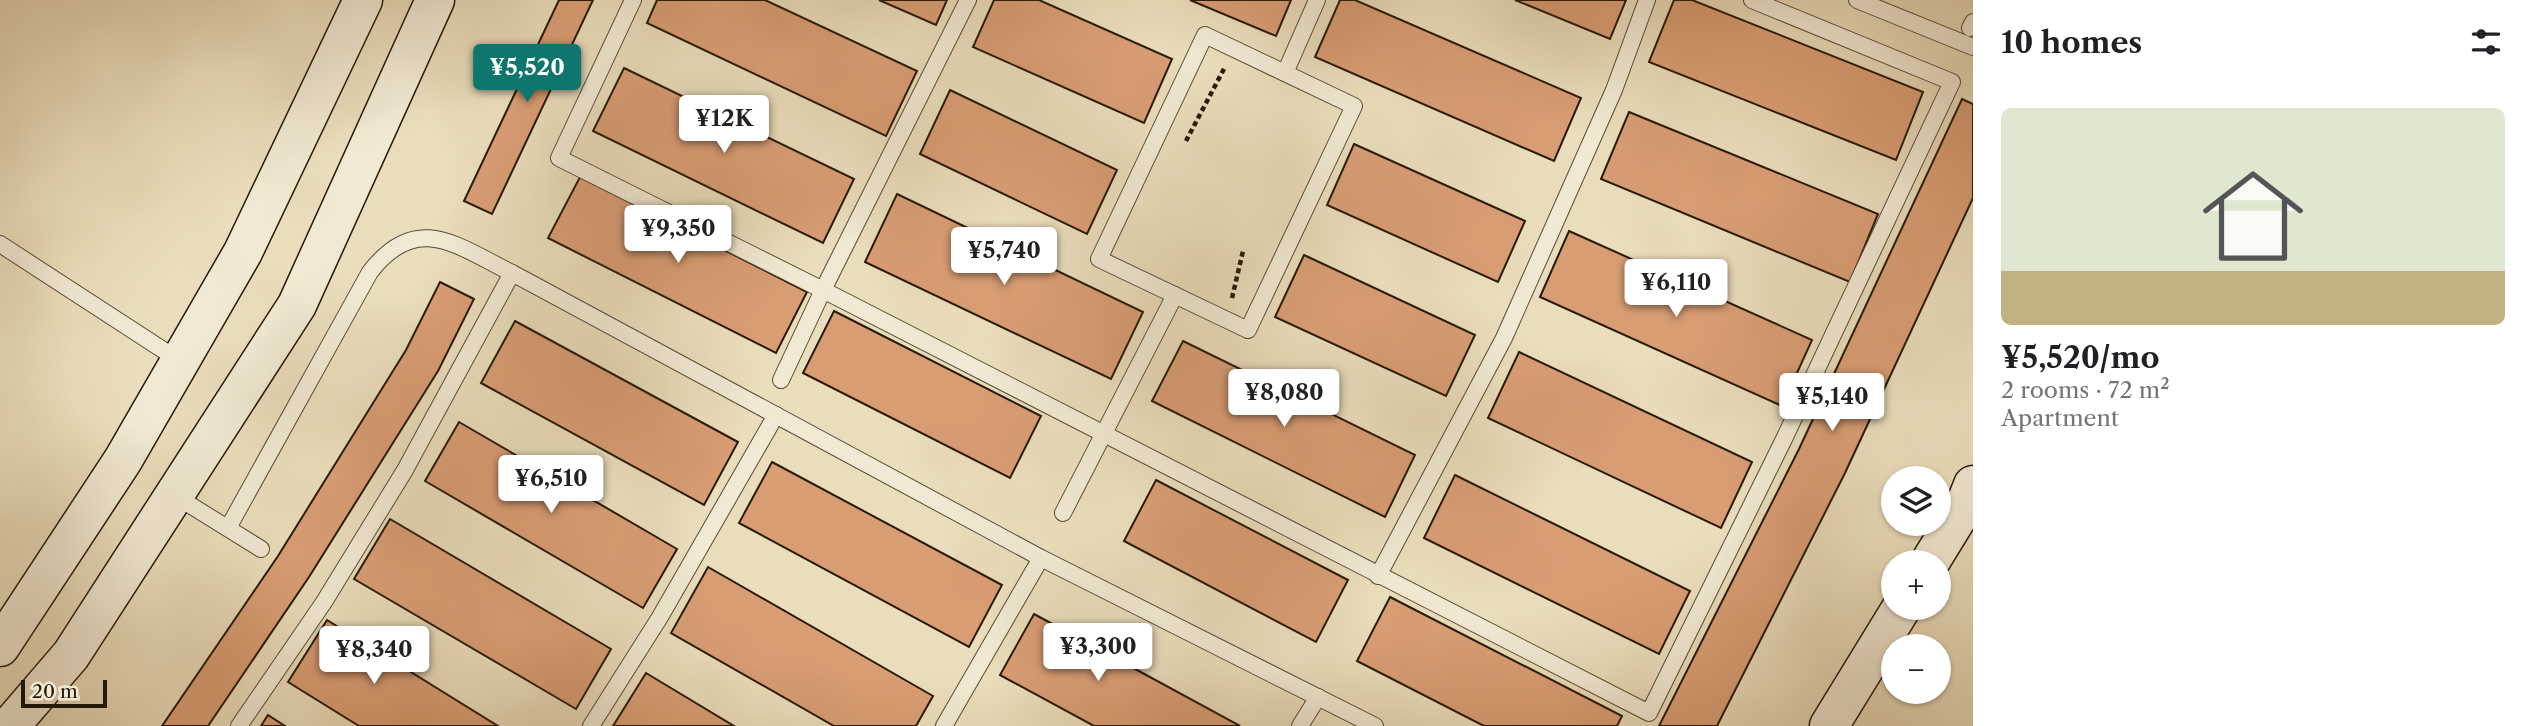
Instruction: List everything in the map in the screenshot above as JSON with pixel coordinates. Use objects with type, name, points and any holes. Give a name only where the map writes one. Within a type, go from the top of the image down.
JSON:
[{"type":"street","points":[[0,647],[123,460],[243,253],[363,0]]},
{"type":"street","points":[[10,726],[71,655],[297,305],[435,0]]},
{"type":"street","points":[[1937,550],[1965,505],[1973,485]]},
{"type":"street","points":[[1829,726],[1894,620]]},
{"type":"lane","points":[[633,0],[559,158],[1104,433],[1648,713],[1784,438],[1952,82],[1752,0]]},
{"type":"lane","points":[[781,380],[968,0]]},
{"type":"lane","points":[[1285,73],[1317,0]]},
{"type":"lane","points":[[1378,576],[1504,338],[1614,90],[1647,0]]},
{"type":"lane","points":[[1857,0],[1973,47]]},
{"type":"lane","points":[[1205,35],[1235,50],[1354,106],[1248,330],[1099,259],[1205,35]]},
{"type":"lane","points":[[228,528],[370,272],[383,256],[400,243],[421,238],[442,239],[512,273],[1041,558],[1375,726]]},
{"type":"lane","points":[[0,244],[180,361]]},
{"type":"lane","points":[[239,726],[324,602],[405,470],[512,273]]},
{"type":"lane","points":[[1063,513],[1175,295]]},
{"type":"lane","points":[[591,726],[660,617],[776,415]]},
{"type":"lane","points":[[174,495],[261,549]]},
{"type":"lane","points":[[944,726],[1041,558]]},
{"type":"lane","points":[[1300,726],[1318,697]]},
{"type":"path","points":[[1186,141],[1235,50]]},
{"type":"path","points":[[1226,319],[1243,251]]},
{"type":"building","points":[[559,0],[593,0],[492,214],[464,201]]},
{"type":"building","points":[[657,0],[765,0],[917,71],[886,136],[647,23]]},
{"type":"building","points":[[879,0],[947,0],[936,25]]},
{"type":"building","points":[[994,0],[1039,0],[1172,59],[1144,123],[973,47]]},
{"type":"building","points":[[1190,0],[1291,0],[1276,36]]},
{"type":"building","points":[[1340,0],[1355,0],[1581,98],[1554,161],[1315,57]]},
{"type":"building","points":[[1515,0],[1626,0],[1610,39]]},
{"type":"building","points":[[1674,0],[1692,0],[1923,92],[1896,160],[1649,62]]},
{"type":"building","points":[[624,68],[854,179],[823,243],[593,131]]},
{"type":"building","points":[[950,90],[1117,170],[1087,234],[920,154]]},
{"type":"building","points":[[1962,99],[1973,104],[1973,198],[1845,473],[1717,726],[1659,726],[1799,449]]},
{"type":"building","points":[[1629,112],[1878,214],[1850,282],[1601,179]]},
{"type":"building","points":[[1354,144],[1525,221],[1498,282],[1327,205]]},
{"type":"building","points":[[580,177],[807,292],[776,353],[548,238]]},
{"type":"building","points":[[897,194],[1143,312],[1111,379],[865,262]]},
{"type":"building","points":[[1569,231],[1812,340],[1782,406],[1540,297]]},
{"type":"building","points":[[1304,255],[1475,335],[1446,396],[1275,317]]},
{"type":"building","points":[[440,282],[474,299],[438,371],[309,577],[208,726],[162,726],[278,556],[406,350]]},
{"type":"building","points":[[834,311],[1041,416],[1010,478],[803,373]]},
{"type":"building","points":[[515,321],[738,442],[704,505],[481,383]]},
{"type":"building","points":[[1183,341],[1415,455],[1385,517],[1152,401]]},
{"type":"building","points":[[1519,352],[1752,462],[1721,528],[1488,418]]},
{"type":"building","points":[[459,422],[677,549],[643,608],[425,481]]},
{"type":"building","points":[[772,462],[1002,585],[969,647],[739,523]]},
{"type":"building","points":[[1455,475],[1690,591],[1659,654],[1424,538]]},
{"type":"building","points":[[1156,480],[1348,580],[1316,642],[1124,541]]},
{"type":"building","points":[[390,519],[611,649],[576,709],[354,579]]},
{"type":"building","points":[[708,567],[933,696],[916,726],[834,726],[671,633]]},
{"type":"building","points":[[1390,597],[1622,716],[1617,726],[1484,726],[1357,661]]},
{"type":"building","points":[[1034,614],[1240,726],[1094,726],[1000,675]]},
{"type":"building","points":[[327,620],[498,726],[359,726],[288,682]]},
{"type":"building","points":[[646,673],[734,726],[613,726]]},
{"type":"building","points":[[268,715],[285,726],[261,726]]}]
